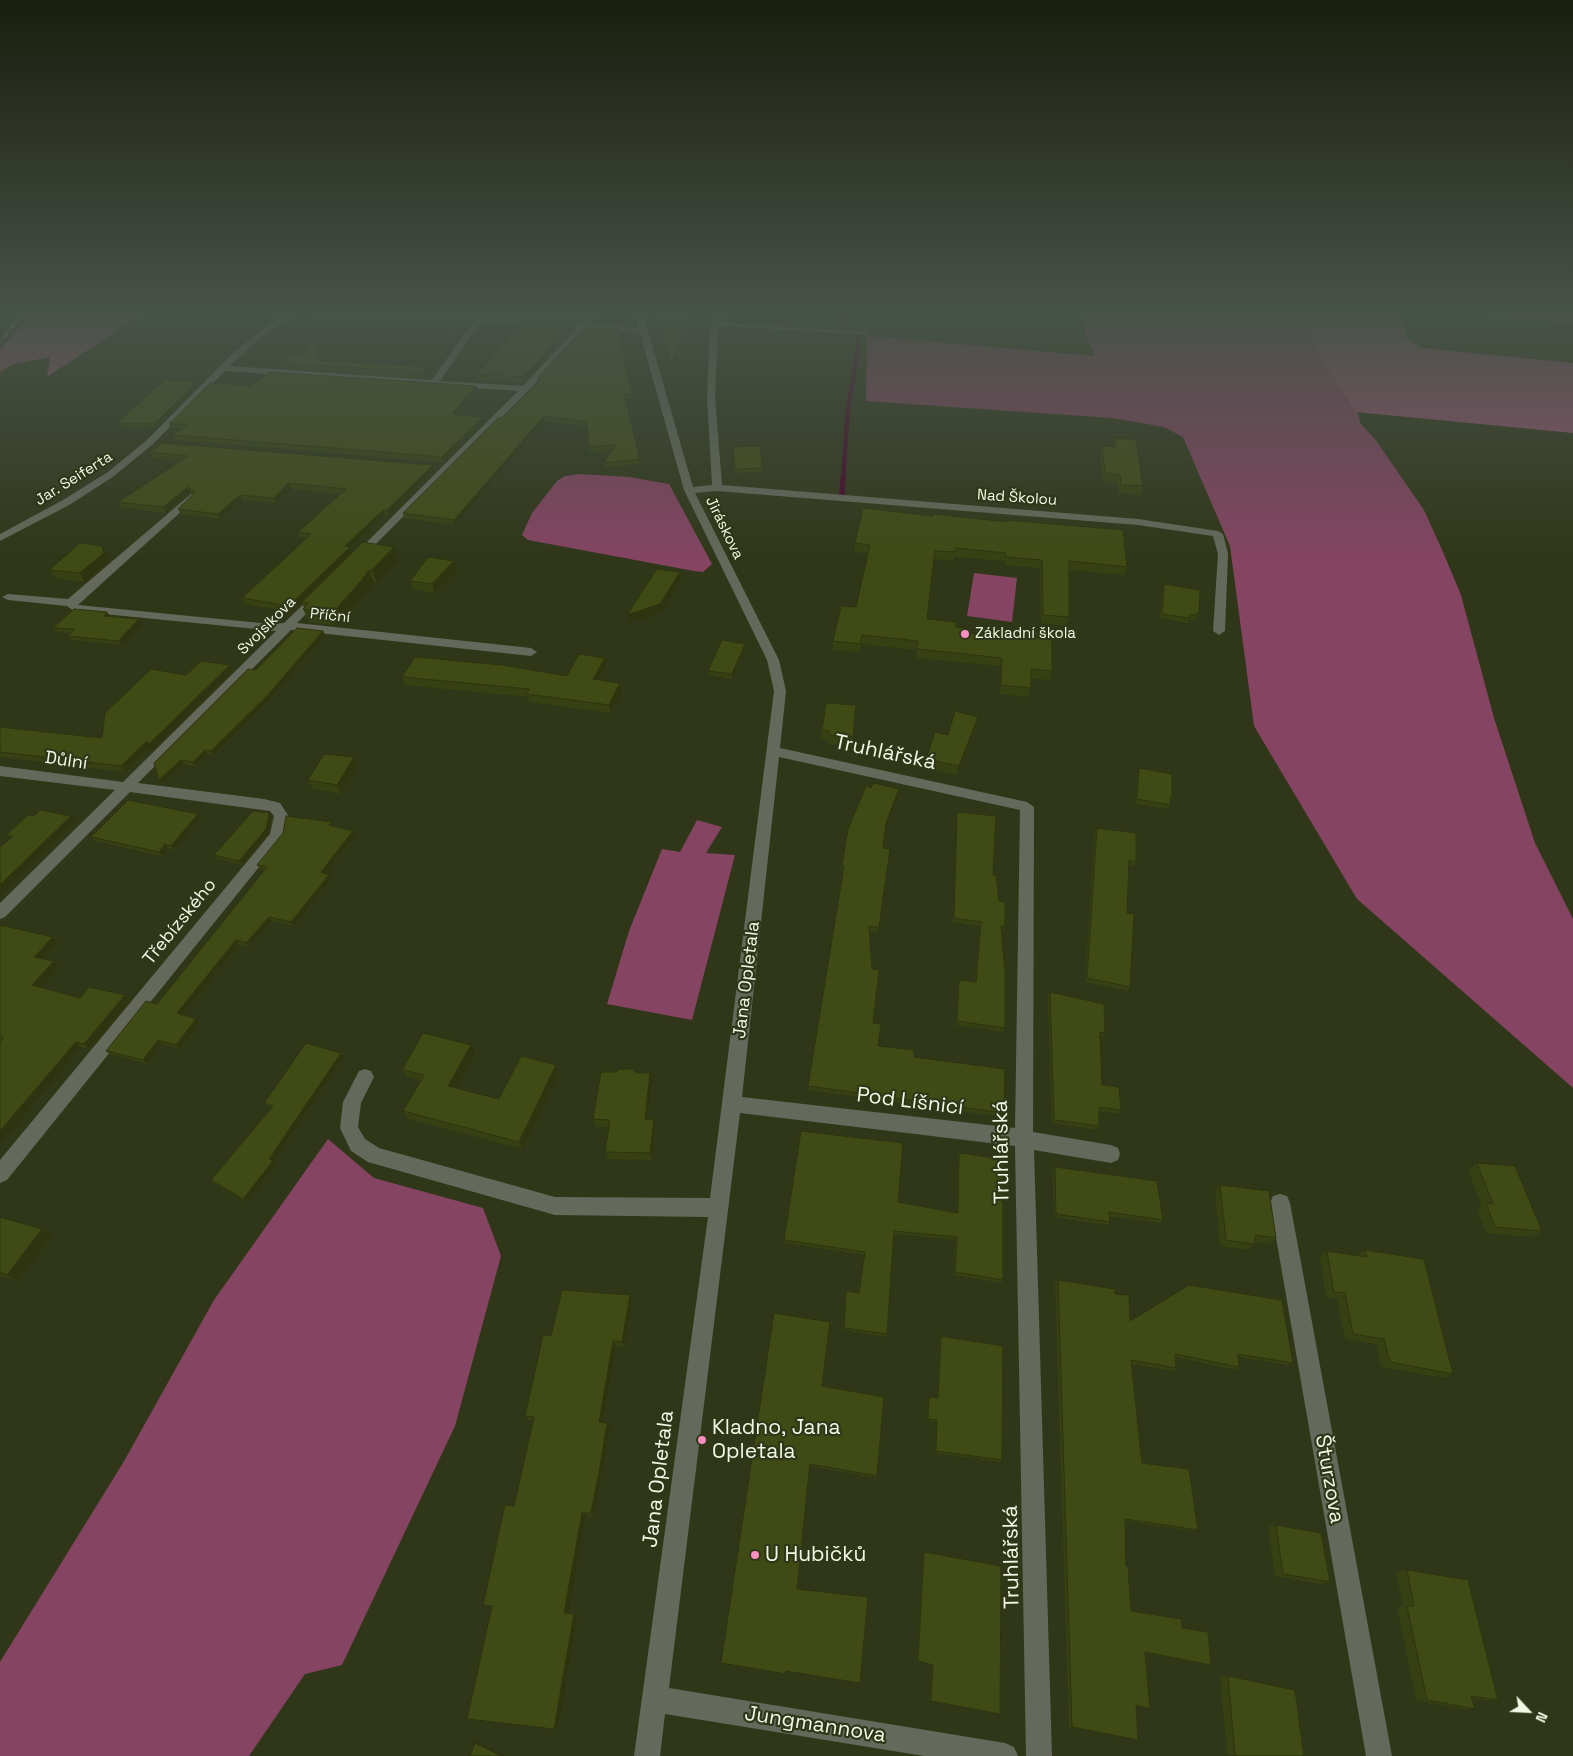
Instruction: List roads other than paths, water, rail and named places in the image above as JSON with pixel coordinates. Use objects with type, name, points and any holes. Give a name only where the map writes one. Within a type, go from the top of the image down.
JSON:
[{"type":"street","name":"Jar. Seiferta","points":[[0,538],[67,502],[155,443],[197,396]]},
{"type":"street","points":[[344,570],[442,467],[519,396]]},
{"type":"street","name":"Jiráskova","points":[[662,396],[689,490],[773,660],[778,678],[779,705],[773,751]]},
{"type":"street","points":[[689,490],[717,488],[711,396]]},
{"type":"street","name":"Nad Školou","points":[[717,488],[1138,522],[1218,534],[1223,554],[1219,631]]},
{"type":"street","points":[[71,603],[191,497]]},
{"type":"street","name":"Svojsíkova","points":[[0,913],[323,591]]},
{"type":"street","name":"Příční","points":[[8,597],[71,603],[74,608],[271,628],[288,626],[531,652]]},
{"type":"street","name":"Jana Opletala","points":[[647,1756],[732,1104],[773,751]]},
{"type":"street","name":"Truhlářská","points":[[773,751],[1027,807],[1024,1138],[1039,1756]]},
{"type":"street","name":"Důlní","points":[[0,771],[126,788]]},
{"type":"street","name":"Třebízského","points":[[0,1174],[277,836],[282,815],[275,807],[126,788]]},
{"type":"street","points":[[365,1077],[352,1102],[349,1128],[358,1145],[375,1156],[555,1206],[718,1208]]},
{"type":"street","name":"Pod Líšnicí","points":[[732,1104],[1024,1138],[1043,1144],[1111,1154]]},
{"type":"street","name":"Šturzova","points":[[1280,1203],[1379,1756]]},
{"type":"street","name":"Jungmannova","points":[[655,1699],[1005,1756]]},
{"type":"waterway","points":[[843,480],[850,396]]},
{"type":"waterway","points":[[842,493],[843,479]]},
{"type":"place","name":"Základní škola","points":[[965,634]]},
{"type":"place","name":"Kladno, Jana Opletala","points":[[702,1440]]},
{"type":"place","name":"U Hubičků","points":[[755,1555]]}]
